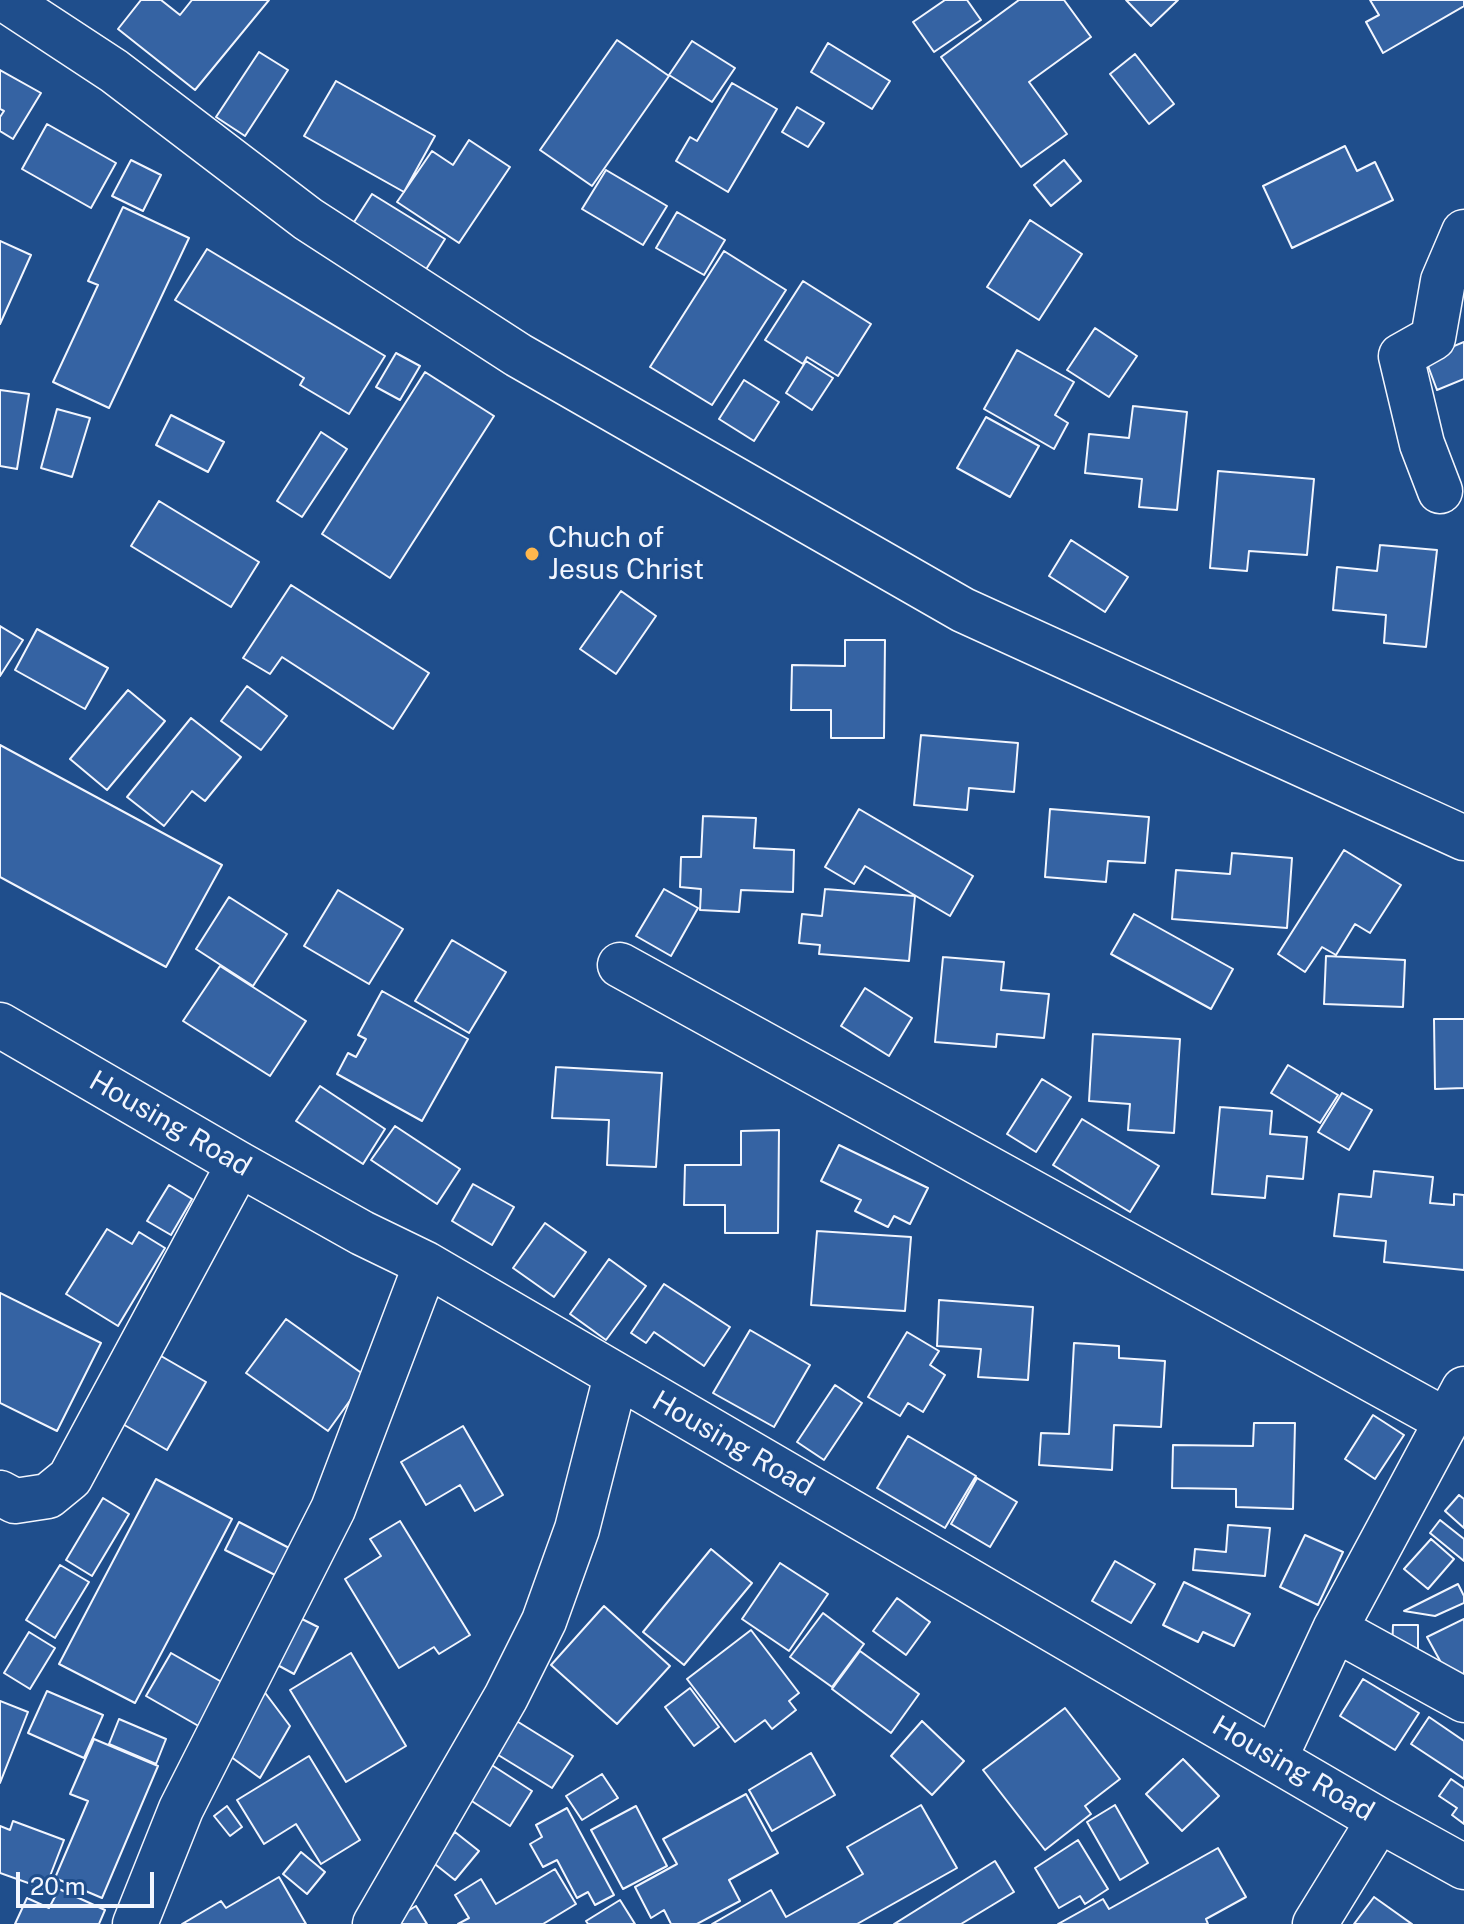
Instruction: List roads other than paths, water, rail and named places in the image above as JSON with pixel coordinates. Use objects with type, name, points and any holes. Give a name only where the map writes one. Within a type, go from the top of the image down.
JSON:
[{"type":"street","points":[[6,0],[114,71],[308,219],[545,370],[963,610],[1464,838]]},
{"type":"street","points":[[1440,491],[1422,444],[1401,356],[1433,338],[1443,281],[1464,232]]},
{"type":"street","points":[[620,965],[1455,1404],[1335,1629],[1275,1758]]},
{"type":"street","name":"Housing Road","points":[[0,1025],[239,1164],[362,1233],[426,1264],[1464,1867]]},
{"type":"street","points":[[0,1493],[15,1501],[48,1496],[70,1478],[239,1164]]},
{"type":"street","points":[[135,1924],[181,1809],[333,1509],[426,1264]]},
{"type":"street","points":[[375,1924],[506,1697],[544,1621],[577,1529],[616,1376]]},
{"type":"street","points":[[1335,1629],[1464,1700]]},
{"type":"street","points":[[1315,1924],[1379,1820]]},
{"type":"place","name":"Chuch of Jesus Christ","points":[[532,554]]}]
